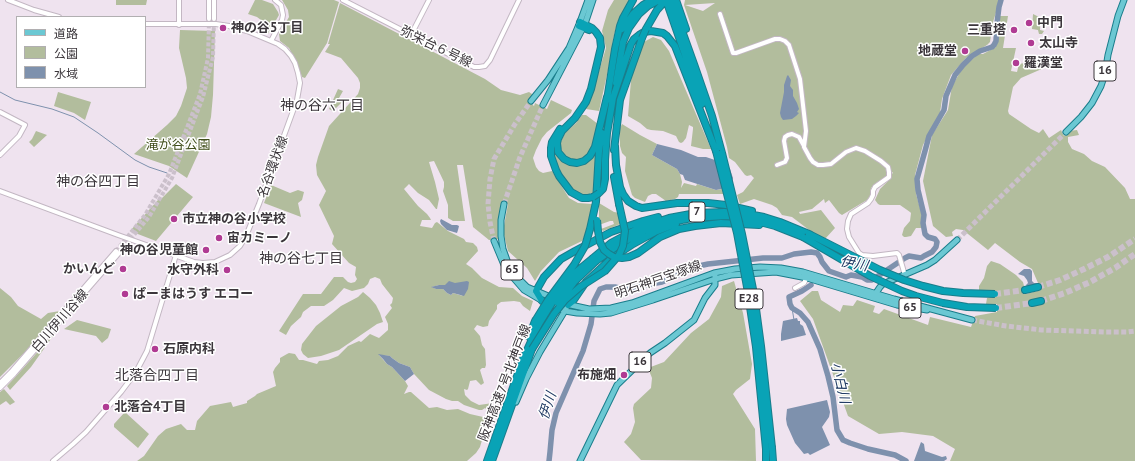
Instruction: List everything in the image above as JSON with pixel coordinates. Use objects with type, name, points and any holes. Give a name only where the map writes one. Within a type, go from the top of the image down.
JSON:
[{"type":"highway","points":[[633,0],[621,23],[617,40],[610,98],[605,179],[603,189],[594,199],[600,242],[604,250],[614,257],[629,257],[638,253],[660,237],[679,229],[720,223],[763,225],[806,236]]},
{"type":"highway","points":[[617,40],[622,29],[630,18],[638,9],[651,0]]},
{"type":"highway","name":"E28","points":[[671,0],[712,116],[747,287],[769,448],[773,461]]},
{"type":"highway","points":[[676,0],[692,47],[694,64]]},
{"type":"highway","points":[[620,100],[642,38],[650,20],[662,1]]},
{"type":"highway","points":[[512,390],[515,376],[533,326],[548,300],[574,265],[585,246],[590,229],[599,151],[620,54],[626,35],[639,14],[648,6],[662,1]]},
{"type":"highway","name":"E28","points":[[662,1],[702,103],[719,152]]},
{"type":"highway","points":[[582,25],[592,28],[597,33],[601,47],[586,102],[576,118],[562,131],[558,139],[558,152],[564,159],[577,163],[584,161],[590,156],[595,147],[610,98],[625,65]]},
{"type":"highway","points":[[582,25],[592,33],[597,41],[598,49],[594,66],[584,100],[575,114],[555,136],[552,142],[551,152],[554,166],[571,192],[582,198],[594,199]]},
{"type":"highway","points":[[532,349],[554,314],[565,300],[580,287],[604,271],[619,255],[623,246],[625,231],[614,172],[615,146],[625,65],[629,48],[634,39],[639,35],[651,31],[657,31],[667,36],[675,46],[719,152]]},
{"type":"highway","points":[[615,146],[616,165],[620,187],[628,201],[636,206],[642,208],[677,203],[708,203],[747,210],[780,222]]},
{"type":"highway","name":"阪神高速7号北神戸線","points":[[493,461],[532,349],[543,326],[559,301],[594,259],[611,243],[641,227],[655,222],[696,212],[743,213],[780,222],[806,236],[904,280],[944,291],[995,294]]},
{"type":"highway","points":[[542,301],[536,291],[544,277],[561,259],[611,232],[643,221],[668,215],[683,215]]},
{"type":"highway","name":"阪神高速7号北神戸線","points":[[487,461],[528,347],[544,315],[558,294],[576,272],[594,259],[644,231],[655,227],[679,220],[705,217],[726,216],[758,221],[806,236],[870,276],[902,291],[943,303],[967,307],[996,308]]},
{"type":"highway","points":[[568,305],[596,272],[625,249],[676,224],[705,217]]},
{"type":"highway","points":[[1025,290],[1038,287]]},
{"type":"highway","points":[[1032,303],[1041,301]]},
{"type":"highway","name":"E28","points":[[766,461],[769,448]]},
{"type":"main road","points":[[531,101],[548,80],[582,25],[588,0]]},
{"type":"main road","points":[[543,105],[593,0]]},
{"type":"main road","name":"16","points":[[1066,132],[1092,103],[1101,86],[1118,16],[1124,0]]},
{"type":"main road","name":"65","points":[[504,204],[501,236],[503,249],[508,263],[520,280],[527,286],[568,305]]},
{"type":"main road","points":[[874,296],[883,284],[927,265],[935,260],[957,240]]},
{"type":"main road","name":"65","points":[[494,241],[504,265],[524,290],[542,301],[565,311]]},
{"type":"main road","name":"明石神戸宝塚線","points":[[565,311],[600,311],[632,303],[735,269],[760,267],[781,268],[874,296]]},
{"type":"main road","name":"明石神戸宝塚線","points":[[580,461],[617,385],[650,353],[693,321],[705,298],[715,285],[715,276]]},
{"type":"main road","name":"65","points":[[874,296],[910,308],[948,313],[972,320]]},
{"type":"main road","points":[[493,461],[512,409],[526,379],[568,305]]},
{"type":"main road","name":"明石神戸宝塚線","points":[[568,305],[588,311]]},
{"type":"street","points":[[8,0],[38,12],[54,16]]},
{"type":"street","points":[[178,0],[179,25]]},
{"type":"street","points":[[208,0],[211,19],[214,0]]},
{"type":"street","points":[[271,41],[283,15],[281,6],[275,0]]},
{"type":"street","name":"弥栄台６号線","points":[[343,0],[474,67],[485,66],[490,60],[520,0]]},
{"type":"street","points":[[411,35],[429,0]]},
{"type":"street","points":[[720,14],[733,53],[780,39],[789,45],[800,79],[806,131],[804,147]]},
{"type":"street","name":"名谷環状線","points":[[0,191],[194,262],[215,262],[225,258],[240,246],[246,236],[259,204],[297,100],[299,88],[298,73],[291,56],[278,44],[247,31],[229,26],[216,24],[146,24]]},
{"type":"street","points":[[0,112],[25,125],[19,136],[0,155]]},
{"type":"street","points":[[777,165],[785,162],[787,158],[784,141],[788,135],[792,134],[799,137],[810,158],[818,165],[823,166],[831,164],[846,152],[856,148],[865,151],[881,161],[888,167],[889,177],[875,187],[872,199],[868,203],[851,214],[847,229],[849,237],[859,253],[866,256],[897,253],[904,272]]},
{"type":"street","name":"白川伊川谷線","points":[[0,383],[118,252],[14,374],[0,388]]},
{"type":"street","points":[[53,461],[86,432],[121,392],[136,372],[147,351],[176,255]]},
{"type":"street","points":[[795,288],[804,283],[808,276]]},
{"type":"green space","points":[[116,0],[147,0],[146,5],[116,5]]},
{"type":"green space","points":[[255,0],[262,0],[273,4],[278,12],[279,15],[268,34],[259,31],[261,20],[248,14]]},
{"type":"green space","points":[[282,0],[334,0],[339,2],[327,43],[305,78],[302,77],[289,48],[280,41],[279,34],[289,17],[288,10]]},
{"type":"green space","points":[[614,0],[629,0],[617,23],[599,111],[586,109],[606,48],[602,31],[608,10]]},
{"type":"green space","points":[[685,0],[1000,0],[993,22],[990,42],[966,58],[951,75],[942,99],[940,113],[923,145],[915,175],[916,194],[922,215],[921,228],[916,228],[911,236],[904,237],[902,235],[904,228],[910,221],[911,213],[900,205],[880,205],[875,200],[880,189],[890,179],[893,172],[871,188],[870,196],[867,200],[842,215],[829,200],[825,203],[824,199],[812,209],[799,212],[800,214],[821,210],[835,228],[825,239],[813,233],[792,217],[782,215],[777,208],[772,205],[754,199],[740,204],[737,195],[743,192],[754,178],[751,175],[745,175],[735,162],[729,158],[707,72],[684,5]],"holes":[[[715,3],[703,11],[685,5]]]},
{"type":"green space","points":[[340,3],[485,79],[501,90],[520,95],[529,92],[534,96],[528,100],[534,106],[535,103],[547,109],[551,100],[572,110],[571,113],[547,132],[542,138],[533,158],[539,171],[543,173],[552,171],[569,198],[578,203],[592,204],[588,230],[582,241],[559,252],[541,271],[535,281],[527,268],[508,251],[503,231],[508,204],[502,202],[499,239],[489,240],[473,227],[463,165],[457,165],[465,221],[453,221],[448,218],[448,205],[443,191],[444,182],[434,161],[429,162],[439,199],[437,209],[429,200],[418,193],[409,184],[404,189],[431,220],[422,220],[420,226],[432,228],[437,222],[448,231],[464,239],[466,242],[473,243],[477,247],[478,251],[466,264],[482,278],[499,287],[513,288],[522,296],[533,301],[530,311],[520,302],[501,302],[497,305],[497,309],[489,321],[488,326],[483,327],[477,325],[474,329],[480,336],[482,345],[485,349],[486,365],[485,368],[480,370],[484,383],[481,385],[476,380],[470,381],[468,389],[464,389],[465,395],[471,401],[479,405],[493,403],[488,407],[492,411],[491,413],[485,408],[479,410],[464,405],[458,401],[446,399],[429,390],[414,374],[410,367],[399,363],[390,356],[379,355],[405,381],[408,386],[404,394],[411,392],[429,408],[437,407],[447,410],[458,409],[470,414],[487,417],[488,419],[480,447],[467,461],[137,461],[144,456],[158,436],[166,429],[181,424],[187,430],[195,430],[197,421],[210,406],[231,402],[233,407],[247,403],[247,401],[257,394],[276,386],[273,372],[280,362],[280,358],[287,354],[295,354],[299,360],[317,364],[319,361],[328,360],[338,356],[348,346],[359,341],[361,342],[370,334],[379,338],[388,330],[388,324],[385,317],[392,308],[390,305],[393,298],[380,279],[375,277],[370,279],[364,288],[352,291],[344,288],[333,300],[324,306],[311,306],[303,312],[301,317],[291,326],[286,335],[279,331],[303,294],[321,294],[334,277],[343,277],[351,283],[355,282],[357,279],[355,275],[356,267],[349,263],[332,244],[334,236],[319,205],[326,191],[317,175],[316,165],[318,157],[329,126],[358,94],[360,88],[358,78],[341,58],[325,52],[330,44],[328,44]],"holes":[[[445,285],[463,296],[453,293],[451,295],[443,289],[436,289],[432,287]]]},
{"type":"green space","points":[[1033,14],[1041,18],[1049,18],[1051,20],[1050,22],[1044,22],[1043,25],[1040,25],[1040,30],[1044,31],[1042,34],[1039,34],[1038,30],[1032,29]]},
{"type":"green space","points":[[1000,16],[1008,16],[1003,48],[1016,48],[1011,71],[1017,72],[1019,64],[1042,60],[1048,64],[1044,68],[1021,78],[1013,87],[1008,111],[1009,114],[1039,133],[1043,129],[1049,138],[1061,130],[1064,136],[1069,131],[1077,130],[1079,135],[1068,137],[1068,142],[1072,149],[1084,154],[1092,161],[1105,167],[1125,188],[1130,199],[1135,199],[1135,461],[950,461],[955,449],[933,436],[902,432],[879,434],[848,416],[813,319],[800,301],[812,291],[818,291],[821,300],[840,312],[843,305],[853,306],[857,300],[875,306],[873,312],[879,314],[884,309],[928,325],[930,317],[971,327],[975,316],[997,312],[997,304],[986,304],[987,298],[994,297],[994,290],[979,290],[979,286],[984,278],[987,266],[991,261],[1000,264],[1016,275],[1023,282],[1026,294],[1041,290],[1032,269],[995,243],[988,250],[963,230],[956,229],[952,232],[953,236],[946,237],[933,226],[923,181],[932,135],[948,110],[952,86],[962,69],[978,54],[983,54],[996,47],[997,29]]},
{"type":"green space","name":"滝が谷公園","points":[[180,30],[215,31],[211,117],[207,134],[187,178],[169,166],[134,154],[176,116],[181,106],[187,88],[179,48]]},
{"type":"green space","points":[[653,37],[661,40],[669,51],[711,149],[691,146],[693,127],[689,125],[686,138],[681,143],[676,136],[663,131],[647,129],[628,116],[631,80],[642,43]]},
{"type":"green space","points":[[338,89],[343,91],[339,98],[343,101],[333,111],[329,109]]},
{"type":"green space","points":[[58,92],[91,102],[85,120],[74,113],[54,106]]},
{"type":"green space","points":[[582,115],[586,115],[598,124],[593,146],[589,154],[579,161],[574,161],[564,156],[561,149],[561,141],[565,133]]},
{"type":"green space","points":[[622,124],[657,144],[652,155],[677,169],[682,182],[681,188],[684,183],[696,186],[697,184],[716,190],[722,189],[724,194],[679,194],[675,199],[666,201],[656,194],[652,194],[648,196],[645,202],[635,198],[632,195],[625,171],[626,157],[622,153],[620,146],[620,128]]},
{"type":"green space","points":[[36,131],[47,135],[34,147],[29,142]]},
{"type":"green space","points":[[555,140],[561,160],[565,163],[573,165],[584,164],[590,160],[596,151],[594,193],[590,193],[590,195],[580,194],[572,190],[562,176],[555,162],[553,149]]},
{"type":"green space","points":[[176,184],[193,197],[156,241],[130,231],[158,200]]},
{"type":"green space","points":[[271,185],[290,193],[298,190],[304,192],[302,200],[298,203],[301,217],[264,203]]},
{"type":"green space","points":[[599,203],[614,212],[620,213],[623,223],[603,231],[601,229],[614,224],[613,221],[610,221],[599,225]]},
{"type":"green space","points":[[734,281],[743,313],[752,364],[750,379],[733,394],[755,429],[756,461],[641,460],[624,442],[631,434],[635,422],[633,408],[634,404],[651,388],[652,378],[648,368],[664,362],[691,333],[709,319],[721,297],[722,286]]},
{"type":"green space","points":[[0,288],[11,297],[18,306],[41,319],[48,313],[60,311],[27,350],[0,377]]},
{"type":"green space","points":[[363,292],[376,305],[383,322],[377,324],[339,350],[321,356],[308,358],[303,354],[301,350],[302,344],[316,326],[341,306],[358,297]]},
{"type":"green space","points":[[77,320],[111,329],[108,338],[102,343],[96,336],[64,329]]},
{"type":"green space","points":[[58,329],[31,367],[10,390],[7,386]]},
{"type":"green space","points":[[4,389],[15,402],[10,405],[6,401],[0,405],[0,392]]},
{"type":"green space","points":[[124,413],[126,413],[149,434],[138,448],[114,427],[114,424]]},
{"type":"water","points":[[788,75],[791,80],[790,86],[793,90],[793,96],[799,109],[797,112],[799,113],[792,119],[783,120],[780,113],[784,85]]},
{"type":"water","points":[[657,144],[681,150],[698,157],[706,157],[727,164],[733,178],[731,187],[716,190],[685,180],[683,175],[680,174],[677,169],[652,155]]},
{"type":"water","points":[[441,219],[452,225],[459,226],[457,233],[447,230],[441,224]]},
{"type":"water","points":[[1024,269],[1030,269],[1032,271],[1032,281],[1037,283],[1037,285],[1027,287],[1027,280],[1024,276],[1018,274]]},
{"type":"water","points":[[449,281],[455,283],[469,282],[468,289],[464,296],[453,293],[451,295],[443,289],[431,287],[445,285]]},
{"type":"water","points":[[797,318],[803,326],[806,335],[781,341],[783,321]]},
{"type":"water","points":[[378,354],[390,356],[399,363],[410,367],[414,374],[405,381]]},
{"type":"water","points":[[827,400],[830,412],[829,417],[822,427],[830,445],[810,455],[808,453],[804,454],[795,443],[787,425],[787,409]]},
{"type":"water","points":[[921,442],[924,444],[925,451],[942,457],[946,456],[947,459],[944,461],[914,461]]},
{"type":"waterway","name":"伊川","points":[[549,461],[552,430],[556,413],[583,351],[591,324],[594,301],[600,289],[606,287],[623,289],[662,282],[694,267],[708,264],[763,258],[782,258],[794,254],[811,252],[817,253],[829,271],[846,277],[851,275],[872,280],[909,256],[921,258],[932,252],[936,247],[937,242],[935,239],[928,237],[925,234],[923,223],[924,215],[917,179],[929,136],[944,110],[946,96],[955,75],[972,56],[980,51],[992,47],[996,41],[1001,0]]},
{"type":"waterway","points":[[0,92],[15,100],[52,109],[74,117],[135,160],[149,167],[167,173]]},
{"type":"waterway","name":"小白川","points":[[811,285],[789,297],[790,304],[792,308],[800,313],[808,322],[820,349],[833,397],[837,430],[843,440],[868,449],[895,455],[906,461]]},
{"type":"waterway","points":[[792,308],[794,320]]},
{"type":"tunnel","points":[[119,253],[149,217],[172,178],[203,97],[213,57],[214,19]]},
{"type":"tunnel","points":[[116,251],[145,215],[169,174],[200,94],[208,58],[209,21]]},
{"type":"tunnel","points":[[494,241],[488,204],[490,179],[494,159],[531,101]]},
{"type":"tunnel","points":[[504,204],[520,157],[543,105]]},
{"type":"tunnel","points":[[957,240],[1066,132]]},
{"type":"tunnel","points":[[1038,287],[1060,280],[1084,269],[1108,257],[1135,239]]},
{"type":"tunnel","points":[[1041,301],[1065,293],[1090,282],[1115,268],[1135,254]]},
{"type":"tunnel","points":[[995,294],[1025,290]]},
{"type":"tunnel","points":[[996,308],[1032,303]]},
{"type":"tunnel","points":[[972,320],[1042,330],[1104,332],[1135,331]]},
{"type":"place","name":"中門","points":[[1029,23]]},
{"type":"place","name":"神の谷5丁目","points":[[223,28]]},
{"type":"place","name":"三重塔","points":[[1014,30]]},
{"type":"place","name":"太山寺","points":[[1031,43]]},
{"type":"place","name":"地蔵堂","points":[[965,51]]},
{"type":"place","name":"羅漢堂","points":[[1016,63]]},
{"type":"place","name":"市立神の谷小学校","points":[[174,219]]},
{"type":"place","name":"宙カミーノ","points":[[219,238]]},
{"type":"place","name":"神の谷児童館","points":[[206,250]]},
{"type":"place","name":"かいんど","points":[[123,269]]},
{"type":"place","name":"水守外科","points":[[227,270]]},
{"type":"place","name":"ぱーまはうす エコー","points":[[125,294]]},
{"type":"place","name":"石原内科","points":[[155,349]]},
{"type":"place","name":"布施畑","points":[[624,375]]},
{"type":"place","name":"北落合4丁目","points":[[106,407]]},
{"type":"district","name":"神の谷六丁目","points":[[322,106]]},
{"type":"district","name":"神の谷四丁目","points":[[98,182]]},
{"type":"district","name":"神の谷七丁目","points":[[301,259]]},
{"type":"district","name":"北落合四丁目","points":[[157,376]]}]
